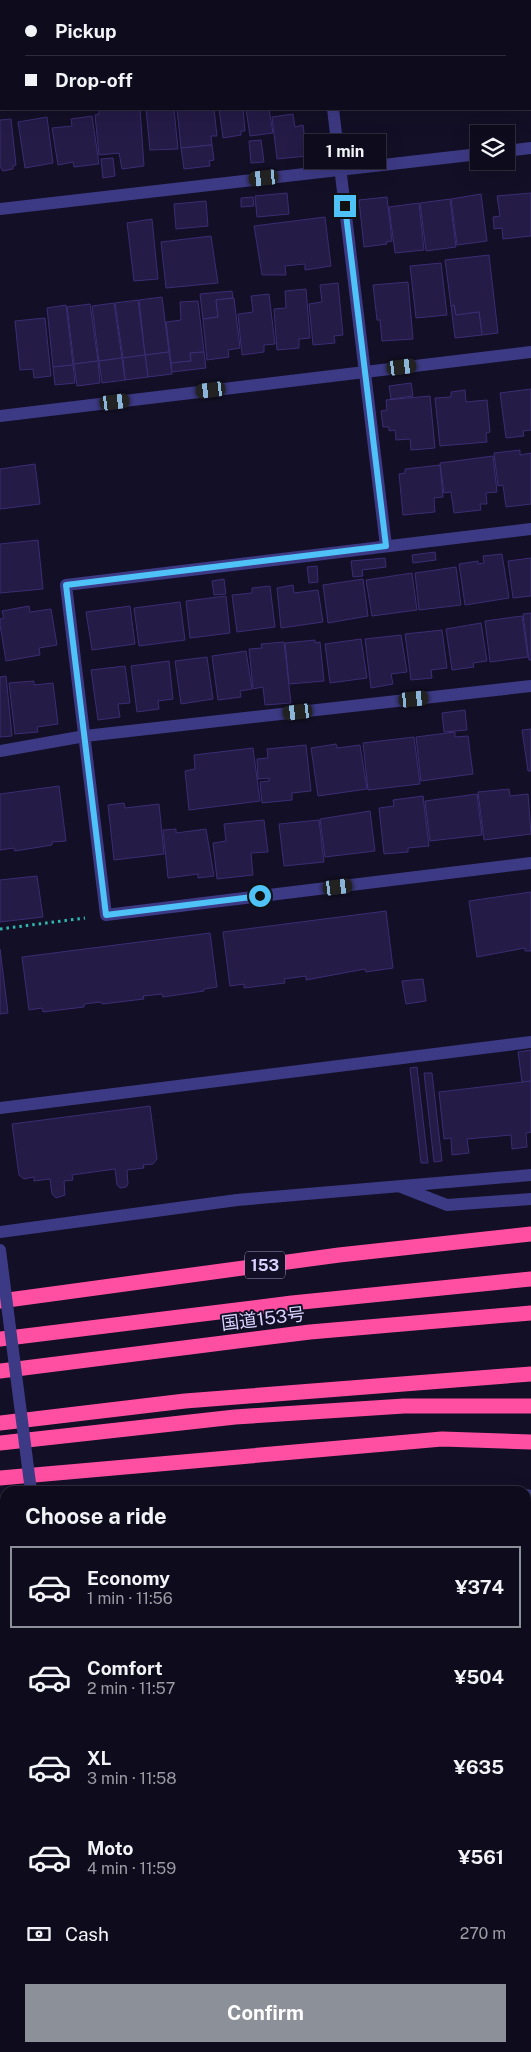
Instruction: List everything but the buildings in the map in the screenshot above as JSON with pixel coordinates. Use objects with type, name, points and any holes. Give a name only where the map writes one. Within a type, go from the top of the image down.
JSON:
[{"type":"highway","name":"153","points":[[0,1301],[339,1255],[531,1234]]},
{"type":"highway","points":[[0,1339],[292,1303],[531,1279]]},
{"type":"highway","name":"国道153号","points":[[0,1371],[310,1332],[531,1313]]},
{"type":"highway","points":[[0,1423],[185,1401],[531,1374]]},
{"type":"highway","points":[[0,1443],[235,1416],[404,1406],[531,1406]]},
{"type":"highway","points":[[0,1478],[442,1439],[531,1442]]},
{"type":"street","points":[[332,110],[386,546]]},
{"type":"street","points":[[515,150],[531,148]]},
{"type":"street","points":[[0,208],[470,155]]},
{"type":"street","points":[[0,416],[531,352]]},
{"type":"street","points":[[531,529],[66,585],[106,915],[531,863]]},
{"type":"street","points":[[0,751],[85,736],[531,686]]},
{"type":"street","points":[[0,1108],[531,1042]]},
{"type":"street","points":[[0,1232],[237,1200],[531,1176]]},
{"type":"street","points":[[396,1186],[446,1205],[531,1200]]},
{"type":"street","points":[[0,1250],[29,1486]]},
{"type":"path","points":[[0,929],[106,915]]},
{"type":"route","points":[[260,896],[106,915],[66,585],[386,546],[345,206]]}]
